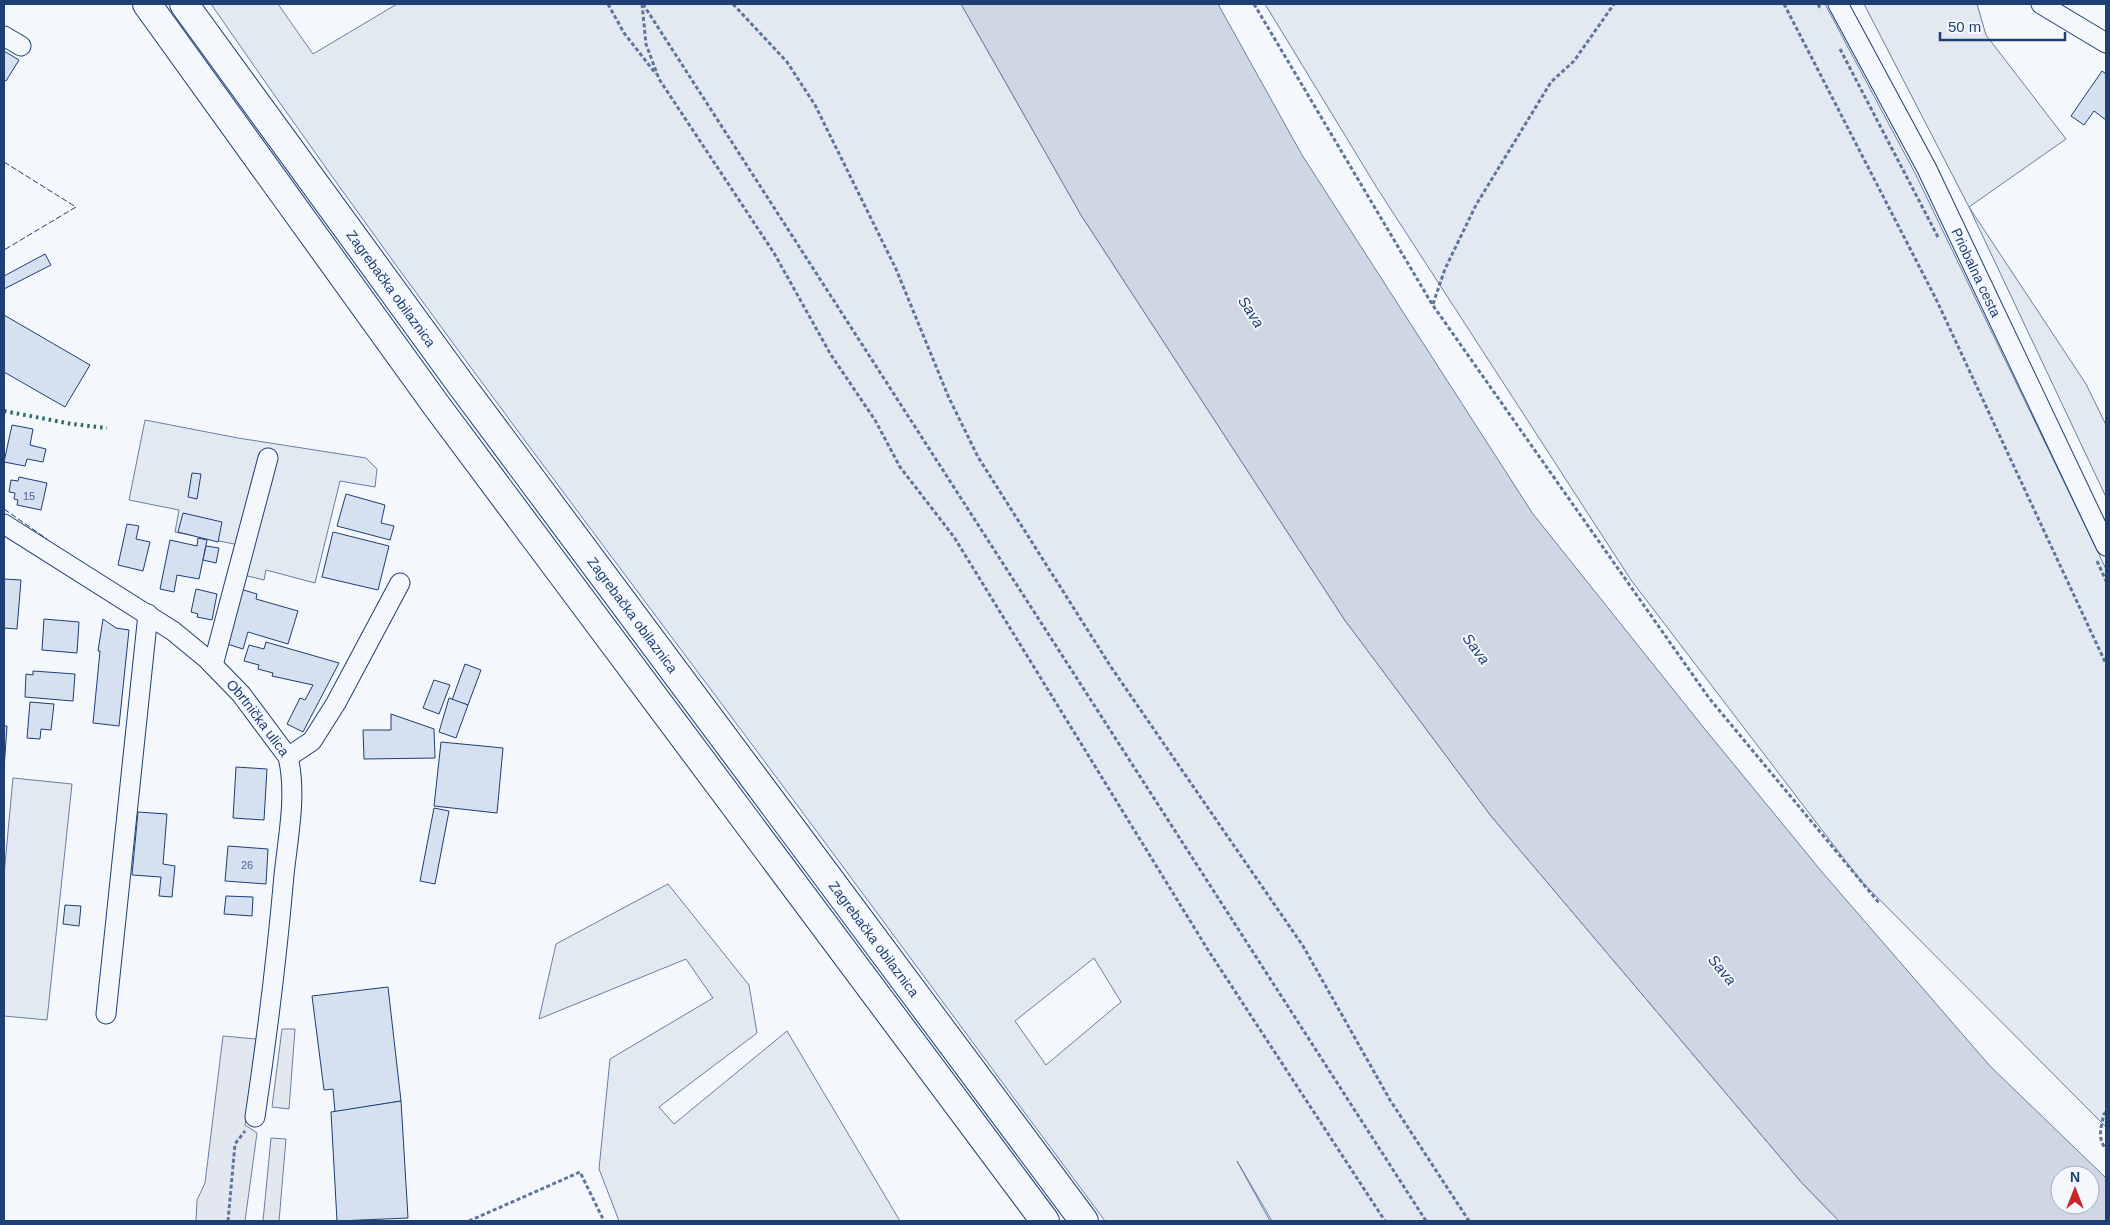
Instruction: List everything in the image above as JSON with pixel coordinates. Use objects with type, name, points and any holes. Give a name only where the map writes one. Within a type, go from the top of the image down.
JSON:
[{"type":"highway","points":[[147,4],[436,404],[1045,1221]]},
{"type":"highway","name":"Zagrebačka obilaznica","points":[[184,4],[462,386],[1084,1221]]},
{"type":"street","name":"Priobalna cesta","points":[[1838,4],[1927,169],[2106,546]]},
{"type":"street","points":[[2041,4],[2106,43]]},
{"type":"street","points":[[4,36],[21,46]]},
{"type":"street","points":[[213,665],[268,458]]},
{"type":"street","name":"Obrtnička ulica","points":[[4,524],[173,631],[213,665],[241,694],[288,757],[291,769],[291,810],[269,1020],[255,1117]]},
{"type":"street","points":[[288,757],[312,741],[336,703],[400,583]]},
{"type":"street","points":[[106,1014],[148,614]]},
{"type":"path","points":[[608,4],[624,33],[659,79],[774,253],[831,355],[875,420],[900,467],[954,537],[1208,950],[1385,1221]]},
{"type":"path","points":[[643,4],[646,44],[659,79]]},
{"type":"path","points":[[643,4],[1426,1221]]},
{"type":"path","points":[[733,4],[787,62],[815,105],[896,269],[949,398],[978,457],[1111,667],[1303,946],[1390,1100],[1469,1221]]},
{"type":"path","points":[[1254,4],[1432,304],[1710,698],[1879,903]]},
{"type":"path","points":[[1432,304],[1445,269],[1476,205],[1551,82],[1574,61],[1614,4]]},
{"type":"path","points":[[1784,4],[1936,299],[2106,664]]},
{"type":"path","points":[[2106,1112],[2099,1134],[2102,1144],[2106,1149]]},
{"type":"path","points":[[228,1221],[236,1144],[255,1117]]},
{"type":"path","points":[[469,1221],[580,1172],[604,1221]]},
{"type":"shaded area","points":[[211,4],[278,4],[313,54],[397,4],[961,4],[1081,215],[1344,619],[1491,816],[1802,1183],[1839,1221],[1272,1221],[1237,1161],[1270,1221],[1105,1221],[462,356]],"holes":[[[1094,958],[1121,1002],[1046,1065],[1015,1021]]]},
{"type":"shaded area","points":[[1265,4],[1825,4],[1915,173],[2106,569],[2106,1127],[1861,881],[1631,580],[1377,188]]},
{"type":"shaded area","points":[[1864,4],[1977,4],[1986,35],[2066,139],[1969,207]]},
{"type":"shaded area","points":[[1969,207],[2086,384],[2106,425],[2106,497]]},
{"type":"shaded area","points":[[145,420],[238,438],[366,458],[377,469],[375,487],[340,481],[315,583],[266,570],[264,580],[235,573],[239,545],[175,532],[179,510],[129,500]]},
{"type":"shaded area","points":[[13,778],[72,784],[47,1020],[4,1016],[4,875]]},
{"type":"shaded area","points":[[668,884],[749,985],[757,1033],[659,1107],[674,1124],[787,1031],[900,1221],[619,1221],[599,1169],[610,1059],[713,998],[686,959],[539,1019],[556,944]]},
{"type":"shaded area","points":[[282,1029],[295,1029],[289,1109],[272,1107]]},
{"type":"shaded area","points":[[223,1036],[256,1039],[245,1125],[257,1133],[245,1221],[196,1221],[197,1200],[205,1183]]},
{"type":"shaded area","points":[[271,1138],[286,1139],[279,1221],[263,1221]]},
{"type":"water","name":"Sava","points":[[961,4],[1218,4],[1302,155],[1533,514],[1822,872],[1990,1066],[2093,1165],[2050,1165],[2050,1215],[2100,1215],[2100,1172],[2106,1178],[2106,1221],[1839,1221],[1802,1183],[1491,816],[1344,619],[1081,215]]},
{"type":"building","points":[[4,51],[19,60],[6,81],[4,80]]},
{"type":"building","points":[[2102,71],[2106,74],[2106,120],[2094,111],[2084,125],[2071,116]]},
{"type":"building","points":[[45,254],[51,265],[4,289],[4,276]]},
{"type":"building","points":[[4,315],[90,365],[65,407],[4,372]]},
{"type":"building","points":[[12,425],[33,429],[30,445],[46,449],[43,462],[27,459],[25,466],[4,462]]},
{"type":"building","points":[[192,473],[201,474],[197,499],[188,497]]},
{"type":"building","points":[[19,477],[47,483],[41,510],[17,505],[18,500],[14,499],[15,493],[9,492],[11,480],[18,481]]},
{"type":"building","points":[[346,494],[385,505],[381,523],[394,526],[390,540],[337,526]]},
{"type":"building","points":[[183,513],[222,522],[218,542],[178,532]]},
{"type":"building","points":[[127,524],[139,526],[136,539],[150,542],[143,571],[118,565]]},
{"type":"building","points":[[333,532],[389,546],[378,590],[322,577]]},
{"type":"building","points":[[198,538],[207,540],[199,579],[177,575],[174,592],[160,589],[170,540],[197,546]]},
{"type":"building","points":[[206,546],[219,548],[216,563],[203,560]]},
{"type":"building","points":[[4,579],[21,580],[17,629],[4,628]]},
{"type":"building","points":[[196,589],[217,594],[212,620],[197,617],[198,614],[191,612]]},
{"type":"building","points":[[240,589],[257,594],[256,599],[298,611],[288,644],[248,632],[243,649],[224,643]]},
{"type":"building","points":[[44,619],[79,622],[77,653],[42,650]]},
{"type":"building","points":[[103,619],[116,628],[129,630],[119,726],[93,723],[100,651],[98,651]]},
{"type":"building","points":[[266,642],[339,663],[303,732],[287,724],[300,698],[305,700],[313,685],[272,676],[273,673],[258,669],[259,665],[244,661],[249,645],[264,649]]},
{"type":"building","points":[[465,664],[481,670],[468,705],[452,700]]},
{"type":"building","points":[[33,671],[75,674],[73,701],[25,697],[26,674],[33,675]]},
{"type":"building","points":[[434,680],[450,685],[439,714],[423,708]]},
{"type":"building","points":[[449,698],[468,705],[456,738],[439,732]]},
{"type":"building","points":[[30,702],[54,704],[51,730],[41,729],[40,739],[27,738]]},
{"type":"building","points":[[391,714],[434,729],[435,758],[364,759],[363,730],[391,730]]},
{"type":"building","points":[[4,726],[7,726],[4,770]]},
{"type":"building","points":[[441,742],[503,748],[497,813],[434,806]]},
{"type":"building","points":[[236,767],[267,769],[264,820],[233,818]]},
{"type":"building","points":[[434,808],[449,811],[435,884],[420,881]]},
{"type":"building","points":[[138,812],[167,814],[163,864],[175,866],[172,897],[159,896],[161,877],[132,875]]},
{"type":"building","points":[[228,846],[268,849],[266,884],[225,881]]},
{"type":"building","points":[[226,896],[253,897],[252,916],[224,914]]},
{"type":"building","points":[[65,905],[81,906],[79,926],[63,924]]},
{"type":"building","points":[[388,987],[401,1101],[335,1112],[333,1089],[324,1090],[312,996]]},
{"type":"building","points":[[401,1101],[408,1218],[337,1221],[331,1112]]},
{"type":"hedge","points":[[4,411],[72,424],[107,428]]},
{"type":"fence","points":[[4,162],[76,207],[4,250]]},
{"type":"fence","points":[[4,509],[47,539]]}]
